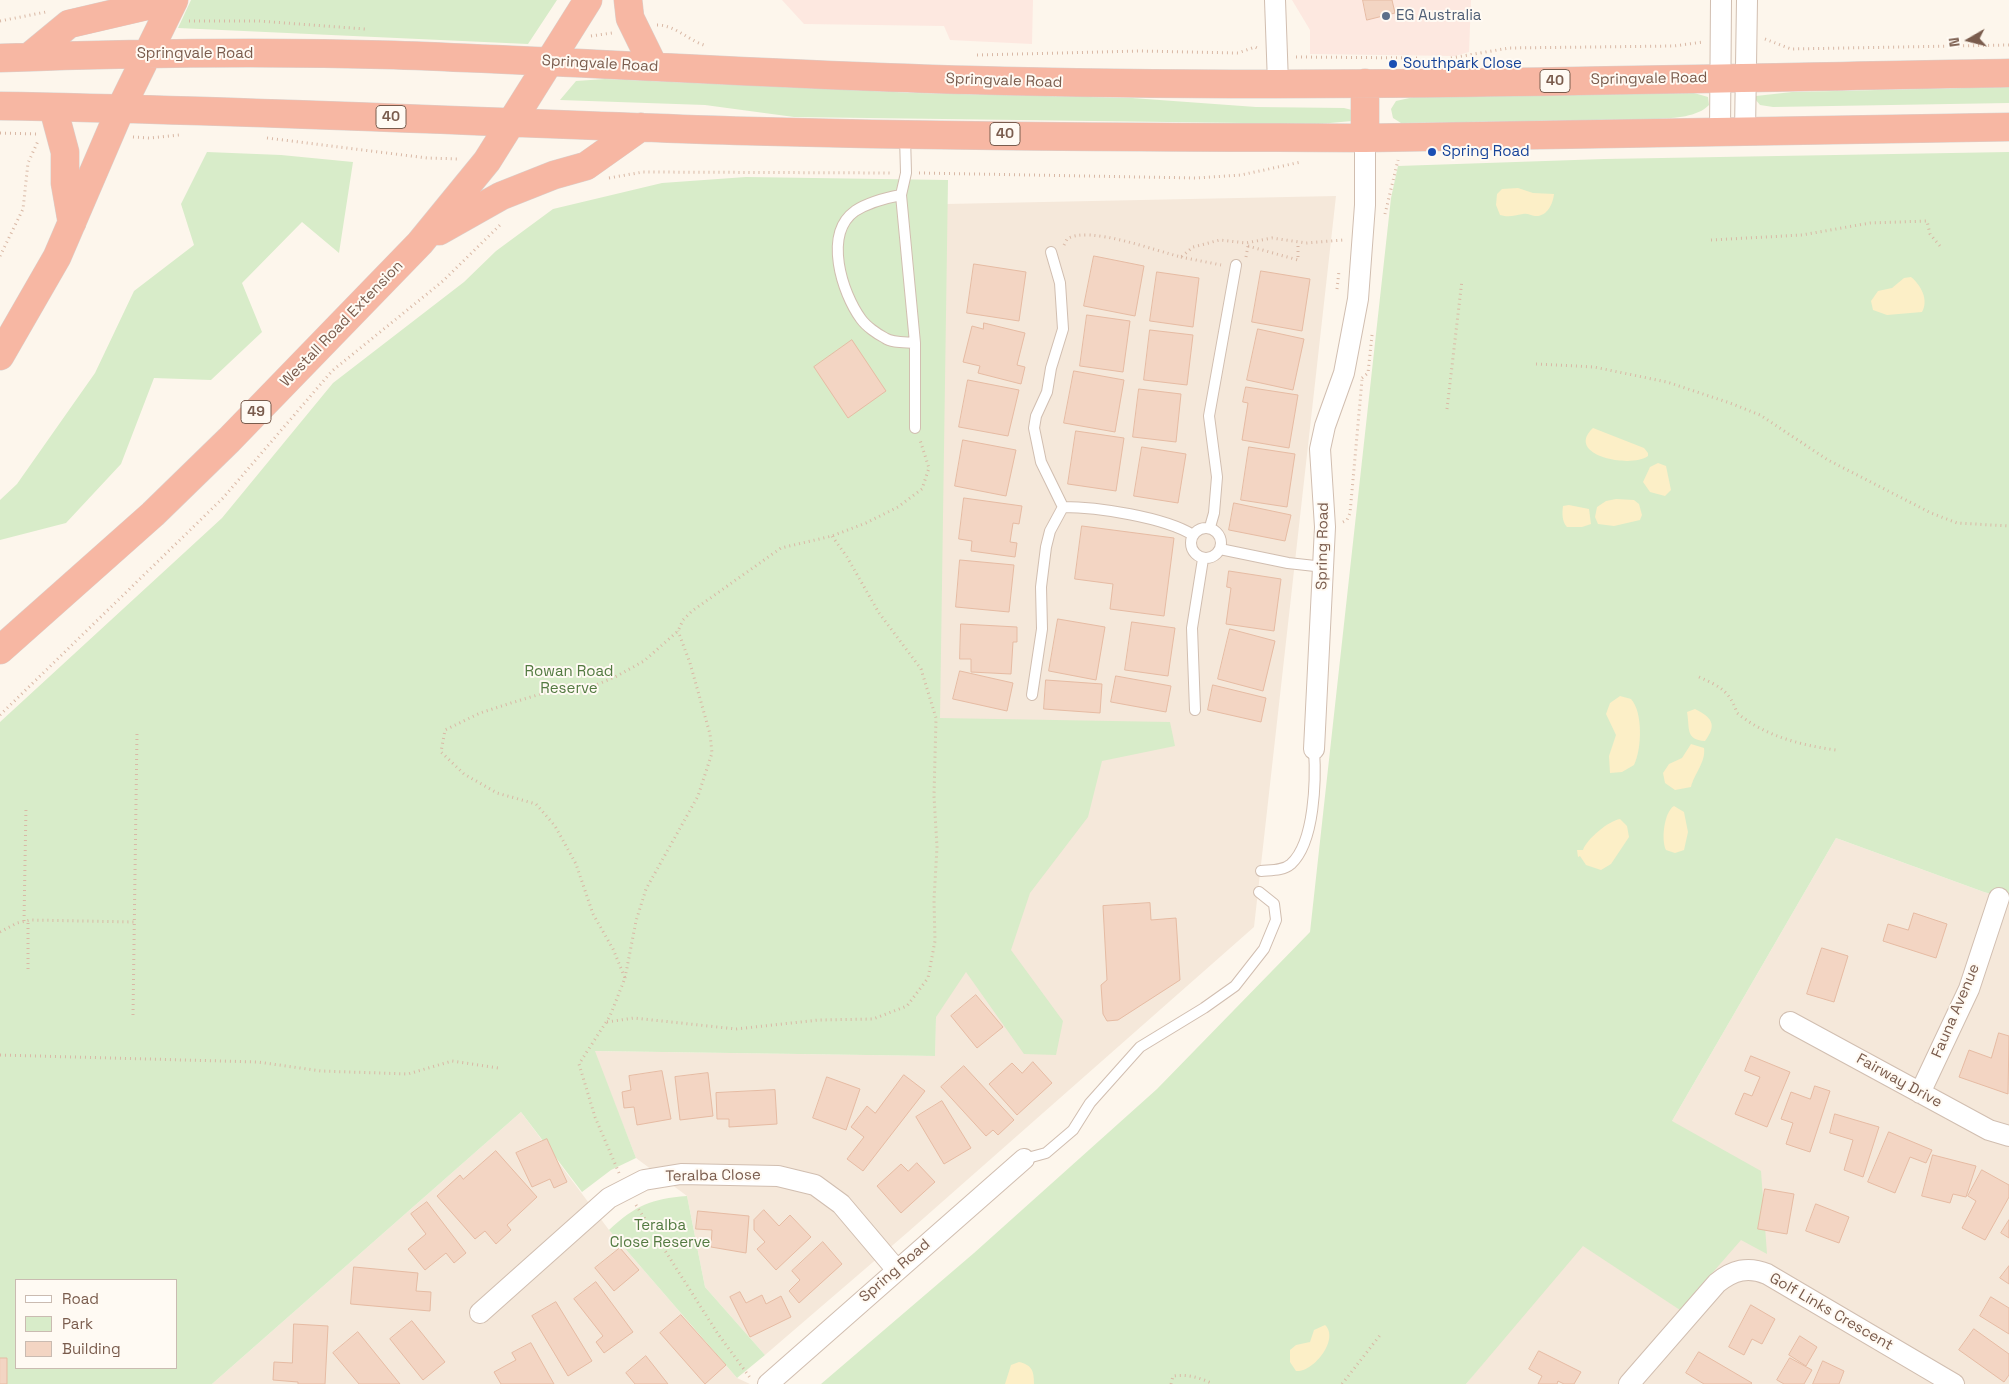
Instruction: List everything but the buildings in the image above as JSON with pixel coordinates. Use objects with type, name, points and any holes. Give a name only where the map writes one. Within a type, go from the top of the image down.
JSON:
[{"type":"highway","name":"49","points":[[510,122],[588,0]]},
{"type":"highway","points":[[628,0],[630,18],[654,67]]},
{"type":"highway","points":[[0,356],[43,284],[72,223],[121,108],[148,54],[176,7]]},
{"type":"highway","points":[[30,57],[69,24],[176,7]]},
{"type":"highway","name":"Springvale Road","points":[[0,58],[148,54],[391,55],[984,80],[1278,70],[1365,83],[2009,73]]},
{"type":"highway","points":[[1365,83],[1365,149]]},
{"type":"highway","name":"40","points":[[0,106],[121,108],[641,127],[905,133],[1365,149],[1733,132],[2009,127]]},
{"type":"highway","points":[[53,107],[65,152],[65,183],[72,223]]},
{"type":"highway","name":"Westall Road Extension","points":[[0,650],[160,507],[229,440],[420,243],[487,161],[510,122]]},
{"type":"highway","points":[[420,243],[501,196],[554,175],[586,166],[641,127]]},
{"type":"street","points":[[1275,0],[1278,70]]},
{"type":"street","points":[[1721,0],[1720,42],[1733,78]]},
{"type":"street","points":[[1733,132],[1733,78],[1747,39],[1747,0]]},
{"type":"street","name":"Spring Road","points":[[1314,748],[1325,527],[1320,449],[1325,426],[1340,385],[1349,352],[1361,274],[1365,149]]},
{"type":"street","name":"Fauna Avenue","points":[[1920,1093],[1969,989],[1999,898]]},
{"type":"street","name":"Fairway Drive","points":[[1790,1022],[1990,1130],[2009,1136]]},
{"type":"street","name":"Spring Road","points":[[768,1384],[896,1269],[1024,1159]]},
{"type":"street","name":"Teralba Close","points":[[480,1313],[609,1198],[626,1188],[655,1177],[681,1174],[768,1175],[796,1179],[815,1186],[833,1197],[896,1269]]},
{"type":"street","name":"Golf Links Crescent","points":[[1629,1384],[1717,1283],[1736,1272],[1754,1269],[1767,1274],[1954,1384]]},
{"type":"lane","points":[[905,133],[906,173],[901,194],[914,343],[915,428]]},
{"type":"lane","points":[[901,194],[880,199],[854,212],[838,236],[838,263],[846,292],[862,320],[886,339],[914,343]]},
{"type":"lane","points":[[1051,252],[1060,283],[1063,329],[1051,368],[1047,392],[1035,419],[1035,432],[1042,462],[1063,507]]},
{"type":"lane","points":[[1210,527],[1214,513],[1217,477],[1209,416],[1236,266]]},
{"type":"lane","points":[[1063,507],[1089,508],[1168,523],[1193,535]]},
{"type":"lane","points":[[1032,695],[1042,629],[1041,587],[1046,548],[1050,531],[1063,507]]},
{"type":"lane","points":[[1203,559],[1194,550],[1193,535],[1200,528],[1210,527]]},
{"type":"lane","points":[[1203,559],[1214,557],[1220,549],[1218,536],[1210,527]]},
{"type":"lane","points":[[1220,549],[1288,563],[1324,567]]},
{"type":"lane","points":[[1195,710],[1192,628],[1203,559]]},
{"type":"lane","points":[[1261,871],[1290,865],[1304,843],[1310,822],[1314,788],[1314,748]]},
{"type":"lane","points":[[1024,1159],[1046,1153],[1073,1130],[1094,1098],[1140,1047],[1219,998],[1235,986],[1248,972],[1264,949],[1276,917],[1274,904],[1259,892]]},
{"type":"path","points":[[176,7],[259,20],[367,30]]},
{"type":"path","points":[[636,30],[663,25],[694,42],[712,45]]},
{"type":"path","points":[[1747,39],[1770,39],[1791,49],[2009,45]]},
{"type":"path","points":[[1443,58],[1509,48],[1674,46],[1720,42]]},
{"type":"path","points":[[975,55],[1140,51],[1238,53],[1255,46],[1278,70],[1423,58]]},
{"type":"path","points":[[0,133],[41,134],[28,163],[23,209],[0,256]]},
{"type":"path","points":[[109,136],[150,138],[187,134]]},
{"type":"path","points":[[262,137],[427,158],[487,161]]},
{"type":"path","points":[[1365,149],[1408,160]]},
{"type":"path","points":[[606,179],[643,172],[906,173],[1206,178],[1251,173],[1303,162]]},
{"type":"path","points":[[1711,240],[1802,235],[1870,223],[1926,221],[1930,234],[1940,246]]},
{"type":"path","points":[[0,715],[222,498],[332,371],[443,280],[502,223]]},
{"type":"path","points":[[1051,252],[1063,249],[1066,239],[1073,236],[1107,236],[1181,258],[1236,266]]},
{"type":"path","points":[[1181,258],[1188,249],[1212,241],[1226,240],[1246,243],[1272,238],[1298,242],[1342,240]]},
{"type":"path","points":[[1246,243],[1251,247],[1298,260],[1298,242]]},
{"type":"path","points":[[1447,409],[1462,280]]},
{"type":"path","points":[[1325,527],[1345,521],[1350,513],[1363,385],[1359,371],[1349,352]]},
{"type":"path","points":[[1536,364],[1594,367],[1667,382],[1730,403],[1760,415],[1828,460],[1931,513],[1957,523],[2009,526]]},
{"type":"path","points":[[625,978],[613,949],[593,914],[576,864],[555,826],[536,804],[497,793],[464,774],[441,752],[445,730],[480,713],[511,703],[547,692],[579,692],[615,677],[644,661],[678,631],[683,620],[692,611],[781,548],[832,536],[898,507],[922,489],[928,468],[925,451],[915,428]]},
{"type":"path","points":[[607,1022],[634,1018],[736,1029],[819,1020],[873,1019],[906,1006],[928,978],[935,941],[934,900],[937,847],[934,796],[936,718],[921,669],[879,613],[847,557],[832,536]]},
{"type":"path","points":[[678,631],[690,663],[710,734],[712,753],[698,796],[646,889],[636,921],[625,978],[619,998],[607,1022],[579,1064],[595,1117],[626,1188],[718,1334],[754,1384]]},
{"type":"path","points":[[1699,677],[1723,688],[1733,699],[1736,713],[1766,732],[1790,741],[1836,750]]},
{"type":"path","points":[[133,1015],[137,732]]},
{"type":"path","points":[[26,806],[28,969]]},
{"type":"path","points":[[0,932],[26,921],[134,922]]},
{"type":"path","points":[[0,1055],[258,1062],[321,1071],[408,1074],[452,1061],[498,1068]]},
{"type":"path","points":[[1342,1384],[1381,1334]]},
{"type":"path","points":[[1171,1384],[1172,1376],[1183,1374],[1201,1378],[1213,1384]]},
{"type":"shaded area","points":[[782,0],[1033,0],[1032,44],[950,40],[944,26],[804,24]]},
{"type":"shaded area","name":"EG Australia","points":[[1292,0],[1471,0],[1469,52],[1455,56],[1310,54],[1310,30]]},
{"type":"shaded area","points":[[1336,196],[1254,927],[908,1232],[765,1355],[705,1287],[687,1196],[636,1158],[594,1051],[935,1056],[946,204]]},
{"type":"shaded area","points":[[1836,838],[1984,892],[2009,899],[2009,1384],[1466,1384],[1672,1121]]},
{"type":"shaded area","points":[[521,1112],[609,1230],[737,1378],[750,1384],[212,1384]]},
{"type":"green space","points":[[191,0],[557,0],[528,44],[178,28]]},
{"type":"green space","points":[[605,79],[916,93],[1132,98],[1256,107],[1344,108],[1352,110],[1352,121],[1319,124],[794,117],[705,105],[560,100],[576,81]]},
{"type":"green space","points":[[2009,87],[2009,103],[1773,107],[1760,105],[1755,99],[1756,96],[1792,92]]},
{"type":"green space","points":[[1694,93],[1708,97],[1709,105],[1699,112],[1692,114],[1658,119],[1401,123],[1393,118],[1391,109],[1396,101],[1414,97]]},
{"type":"green space","points":[[207,152],[281,155],[353,162],[339,253],[302,222],[242,283],[262,332],[211,380],[154,378],[121,464],[66,523],[0,540],[0,500],[17,484],[95,373],[134,291],[194,245],[181,204]]},
{"type":"green space","points":[[2009,152],[2009,899],[1984,892],[1836,838],[1672,1121],[1761,1171],[1767,1254],[1741,1240],[1680,1310],[1583,1246],[1466,1384],[821,1384],[974,1253],[1157,1089],[1310,932],[1391,198],[1398,166],[1604,159]]},
{"type":"green space","name":"Rowan Road Reserve","points":[[746,177],[948,180],[940,718],[1170,722],[1175,746],[1102,761],[1088,817],[1030,893],[1011,950],[1063,1021],[1056,1055],[1024,1054],[966,972],[936,1017],[935,1056],[595,1051],[636,1158],[611,1170],[582,1192],[521,1112],[212,1384],[0,1384],[0,722],[222,518],[333,383],[464,282],[496,251],[553,209],[662,183]]},
{"type":"green space","name":"Teralba Close Reserve","points":[[687,1196],[705,1287],[765,1355],[737,1378],[609,1230],[636,1209],[654,1201]]},
{"type":"sand","points":[[1518,188],[1533,193],[1554,194],[1549,209],[1539,216],[1525,214],[1500,215],[1496,205],[1497,194],[1502,189]]},
{"type":"sand","points":[[1911,277],[1923,293],[1925,303],[1922,312],[1887,315],[1873,310],[1871,301],[1878,291],[1892,288],[1904,278]]},
{"type":"sand","points":[[1593,428],[1644,448],[1648,456],[1639,460],[1628,461],[1603,457],[1593,452],[1587,446],[1586,437]]},
{"type":"sand","points":[[1658,463],[1666,466],[1671,490],[1665,496],[1650,492],[1643,482],[1650,467]]},
{"type":"sand","points":[[1616,499],[1634,500],[1639,504],[1642,515],[1640,520],[1614,526],[1598,524],[1595,517],[1597,507],[1606,501]]},
{"type":"sand","points":[[1569,505],[1589,509],[1591,524],[1582,527],[1567,527],[1563,520],[1563,506]]},
{"type":"sand","points":[[1620,696],[1631,699],[1638,713],[1640,731],[1639,750],[1634,765],[1622,772],[1610,773],[1609,756],[1616,735],[1606,714],[1610,703]]},
{"type":"sand","points":[[1695,709],[1709,718],[1711,722],[1711,730],[1705,741],[1691,736],[1687,712]]},
{"type":"sand","points":[[1691,744],[1704,748],[1702,763],[1691,787],[1675,790],[1665,783],[1663,773],[1669,764],[1682,758]]},
{"type":"sand","points":[[1674,806],[1684,812],[1688,832],[1684,850],[1675,853],[1666,850],[1664,845],[1664,826],[1668,814]]},
{"type":"sand","points":[[1620,819],[1627,826],[1629,837],[1611,864],[1601,870],[1586,865],[1580,856],[1578,857],[1577,850],[1583,850],[1598,831],[1615,820]]},
{"type":"sand","points":[[1325,1325],[1329,1331],[1329,1338],[1322,1354],[1310,1367],[1296,1371],[1290,1362],[1290,1350],[1296,1345],[1310,1342],[1314,1330]]},
{"type":"sand","points":[[1019,1362],[1031,1369],[1034,1384],[1005,1384],[1011,1365]]},
{"type":"place","name":"EG Australia","points":[[1386,16]]},
{"type":"place","name":"Southpark Close","points":[[1393,64]]},
{"type":"place","name":"Spring Road","points":[[1432,152]]}]
